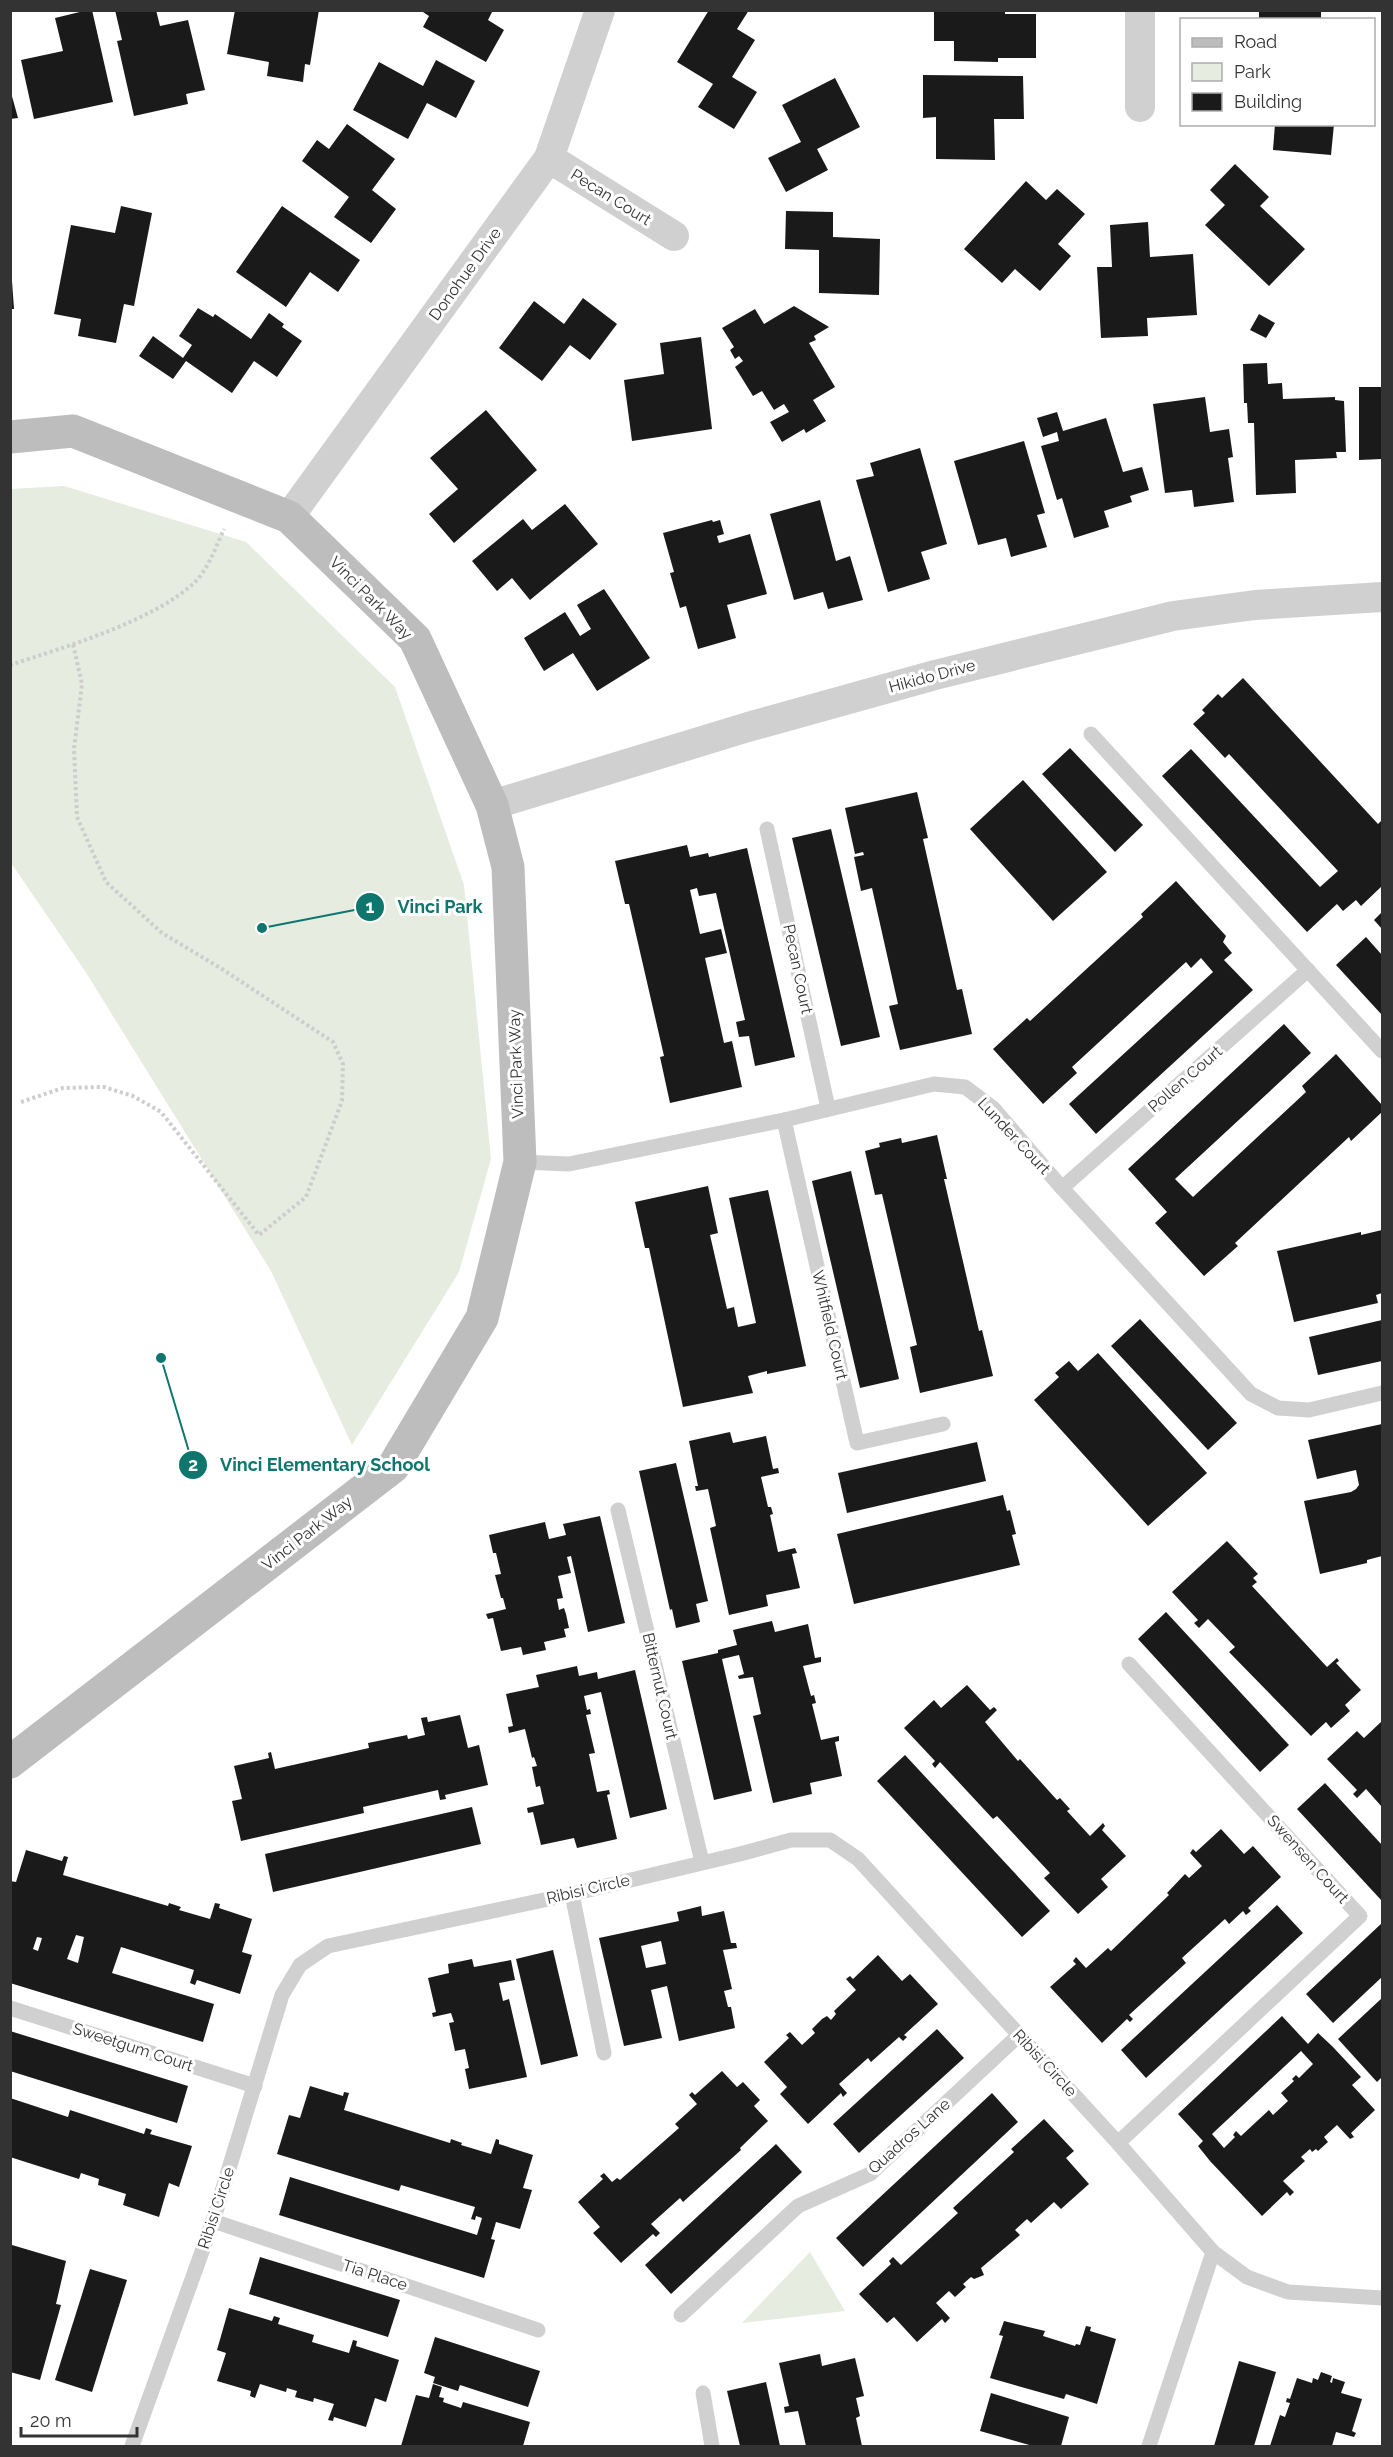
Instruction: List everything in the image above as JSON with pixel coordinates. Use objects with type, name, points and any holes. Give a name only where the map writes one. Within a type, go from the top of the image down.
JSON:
[{"type":"street","name":"Donohue Drive","points":[[289,517],[549,158],[600,10]]},
{"type":"street","points":[[1140,10],[1140,107]]},
{"type":"street","name":"Pecan Court","points":[[549,158],[674,236]]},
{"type":"street","name":"Vinci Park Way","points":[[10,437],[73,430],[289,517],[415,639],[492,805],[508,867],[520,1161],[482,1318],[393,1467],[10,1762]]},
{"type":"street","name":"Hikido Drive","points":[[492,805],[748,727],[935,675],[1152,621],[1255,605],[1383,597]]},
{"type":"lane","points":[[1091,734],[1383,1051]]},
{"type":"lane","name":"Pecan Court","points":[[767,829],[828,1108]]},
{"type":"lane","name":"Pollen Court","points":[[1062,1188],[1308,970]]},
{"type":"lane","name":"Lunder Court","points":[[520,1161],[569,1164],[784,1120],[934,1084],[965,1087],[993,1108],[1062,1188],[1251,1394],[1278,1408],[1309,1410],[1383,1393]]},
{"type":"lane","name":"Whitfield Court","points":[[784,1120],[857,1443],[943,1424]]},
{"type":"lane","name":"Bitternut Court","points":[[618,1510],[702,1862]]},
{"type":"lane","name":"Swensen Court","points":[[1118,2143],[1360,1916],[1130,1664]]},
{"type":"lane","name":"Ribisi Circle","points":[[132,2446],[213,2221],[282,1995],[300,1965],[328,1946],[572,1894],[791,1840],[830,1840],[858,1859],[1118,2143],[1213,2252],[1247,2277],[1288,2292],[1383,2298]]},
{"type":"lane","points":[[572,1894],[603,2053]]},
{"type":"lane","name":"Sweetgum Court","points":[[10,2008],[255,2086]]},
{"type":"lane","name":"Quadros Lane","points":[[681,2315],[798,2206],[870,2174],[1019,2035]]},
{"type":"lane","name":"Tia Place","points":[[213,2221],[538,2330]]},
{"type":"lane","points":[[1149,2446],[1213,2252]]},
{"type":"lane","points":[[703,2393],[712,2446]]},
{"type":"path","points":[[10,665],[73,644],[162,607],[196,580],[214,552],[224,528]]},
{"type":"path","points":[[21,1102],[63,1088],[104,1087],[133,1096],[161,1112],[259,1235],[306,1197],[342,1101],[342,1064],[333,1042],[222,969],[162,933],[106,882],[77,817],[74,749],[82,684],[73,644]]},
{"type":"green space","points":[[64,486],[246,542],[395,687],[464,885],[491,1159],[459,1272],[352,1445],[271,1271],[85,971],[11,863],[11,489]]},
{"type":"green space","points":[[810,2252],[845,2311],[742,2323]]},
{"type":"building","points":[[92,10],[113,102],[34,119],[21,60],[63,51],[55,18]]},
{"type":"building","points":[[115,10],[156,10],[160,26],[188,20],[205,90],[186,94],[188,104],[134,116],[117,41],[122,40]]},
{"type":"building","points":[[235,10],[319,10],[310,65],[305,64],[303,82],[267,76],[269,62],[227,54]]},
{"type":"building","points":[[420,10],[493,10],[488,20],[504,30],[486,62],[423,27],[429,16]]},
{"type":"building","points":[[709,10],[749,10],[737,29],[755,40],[732,77],[757,92],[734,129],[698,107],[713,84],[677,62]]},
{"type":"building","points":[[934,10],[1005,10],[1005,14],[1036,14],[1036,58],[998,58],[998,62],[954,61],[954,41],[934,41]]},
{"type":"building","points":[[1259,10],[1321,10],[1321,18],[1259,18]]},
{"type":"building","points":[[436,60],[475,81],[456,118],[427,103],[408,139],[353,110],[379,62],[423,86]]},
{"type":"building","points":[[923,75],[1023,76],[1024,119],[994,119],[995,160],[936,159],[936,117],[923,118]]},
{"type":"building","points":[[835,78],[860,127],[817,149],[828,170],[786,192],[768,158],[801,142],[782,105]]},
{"type":"building","points":[[10,89],[18,118],[10,119]]},
{"type":"building","points":[[347,124],[395,159],[372,190],[396,209],[371,243],[334,217],[349,197],[302,161],[317,140],[329,149]]},
{"type":"building","points":[[1275,126],[1334,126],[1331,155],[1273,150]]},
{"type":"building","points":[[1235,164],[1269,197],[1260,206],[1305,249],[1269,286],[1205,225],[1225,205],[1210,190]]},
{"type":"building","points":[[1026,181],[1046,200],[1057,189],[1085,214],[1058,244],[1071,256],[1040,291],[1015,269],[1002,283],[964,249]]},
{"type":"building","points":[[121,206],[152,213],[134,306],[124,304],[116,343],[78,336],[81,319],[54,314],[71,225],[115,233]]},
{"type":"building","points":[[282,206],[360,260],[338,292],[310,272],[286,307],[236,272]]},
{"type":"building","points":[[786,211],[833,212],[833,237],[880,239],[879,295],[819,293],[819,250],[785,249]]},
{"type":"building","points":[[1148,222],[1150,257],[1193,254],[1197,315],[1147,318],[1148,336],[1101,338],[1097,267],[1112,267],[1110,225]]},
{"type":"building","points":[[10,281],[12,281],[14,309],[10,309]]},
{"type":"building","points":[[583,298],[617,324],[590,360],[570,345],[542,381],[499,348],[534,301],[564,324]]},
{"type":"building","points":[[794,306],[829,327],[814,336],[816,340],[809,343],[835,387],[813,400],[826,421],[806,433],[804,429],[782,442],[770,422],[789,412],[784,404],[774,410],[762,391],[753,396],[735,367],[743,361],[739,356],[735,359],[730,350],[734,347],[722,328],[755,309],[764,324]]},
{"type":"building","points":[[198,308],[213,317],[215,314],[251,339],[269,313],[284,324],[282,327],[302,341],[277,377],[254,361],[232,393],[186,361],[173,379],[139,356],[153,336],[183,358],[192,345],[179,336]]},
{"type":"building","points":[[1259,314],[1275,323],[1266,338],[1250,330]]},
{"type":"building","points":[[701,337],[712,429],[632,441],[624,380],[664,374],[660,343]]},
{"type":"building","points":[[1267,363],[1268,384],[1282,383],[1283,399],[1335,397],[1335,400],[1344,401],[1346,452],[1336,452],[1337,458],[1295,460],[1296,493],[1256,495],[1254,423],[1248,423],[1247,403],[1244,403],[1243,364]]},
{"type":"building","points":[[1359,387],[1382,387],[1382,459],[1359,460]]},
{"type":"building","points":[[1205,397],[1210,432],[1229,429],[1233,457],[1228,458],[1234,502],[1194,507],[1192,490],[1165,493],[1153,404]]},
{"type":"building","points":[[486,410],[537,470],[454,543],[429,514],[458,489],[430,458]]},
{"type":"building","points":[[1057,412],[1063,431],[1106,418],[1123,472],[1142,467],[1149,490],[1130,496],[1132,502],[1104,511],[1109,527],[1074,538],[1062,498],[1057,500],[1041,446],[1059,441],[1057,432],[1043,437],[1037,418]]},
{"type":"building","points":[[1024,441],[1045,513],[1037,515],[1047,547],[1011,557],[1006,538],[978,545],[954,461]]},
{"type":"building","points":[[920,448],[947,544],[921,552],[930,579],[888,592],[856,480],[874,476],[870,463]]},
{"type":"building","points":[[820,500],[836,561],[850,556],[863,600],[828,609],[823,592],[794,600],[770,514]]},
{"type":"building","points":[[565,504],[598,544],[530,600],[512,578],[497,591],[472,561],[523,519],[532,530]]},
{"type":"building","points":[[712,520],[713,522],[720,520],[724,534],[717,536],[719,543],[750,534],[767,594],[727,605],[736,638],[698,649],[686,606],[680,608],[670,573],[674,572],[663,533]]},
{"type":"building","points":[[604,589],[650,658],[597,691],[573,653],[544,671],[524,638],[565,612],[580,636],[591,629],[577,605]]},
{"type":"building","points":[[1243,678],[1378,824],[1382,820],[1382,886],[1361,906],[1356,900],[1343,911],[1337,904],[1307,932],[1162,776],[1191,749],[1320,887],[1338,871],[1229,754],[1225,758],[1193,724],[1205,713],[1202,710],[1218,694],[1222,698]]},
{"type":"building","points":[[1070,748],[1143,825],[1115,852],[1042,774]]},
{"type":"building","points":[[1023,780],[1107,872],[1053,921],[970,829]]},
{"type":"building","points":[[917,792],[928,838],[923,839],[957,990],[962,989],[972,1034],[900,1050],[889,1006],[898,1004],[872,888],[861,891],[854,857],[864,855],[863,852],[855,854],[845,808]]},
{"type":"building","points":[[831,829],[880,1037],[841,1046],[792,838]]},
{"type":"building","points":[[687,845],[690,857],[708,853],[709,857],[747,848],[795,1057],[755,1066],[749,1036],[739,1037],[736,1022],[745,1020],[716,893],[699,896],[697,888],[690,890],[700,934],[721,929],[727,953],[705,958],[724,1043],[732,1041],[742,1087],[670,1103],[660,1057],[664,1056],[629,904],[625,904],[615,861]]},
{"type":"building","points":[[1176,881],[1226,936],[1223,942],[1232,953],[1224,960],[1253,990],[1096,1134],[1069,1104],[1213,972],[1201,958],[1191,968],[1186,962],[1072,1067],[1077,1073],[1043,1104],[993,1049],[1027,1018],[1030,1021],[1143,917],[1141,914]]},
{"type":"building","points":[[1382,912],[1382,929],[1374,920]]},
{"type":"building","points":[[1366,937],[1382,955],[1382,1015],[1336,965]]},
{"type":"building","points":[[1284,1024],[1311,1053],[1175,1179],[1193,1197],[1306,1092],[1302,1086],[1336,1054],[1382,1105],[1382,1112],[1351,1141],[1349,1137],[1235,1243],[1238,1246],[1204,1276],[1155,1223],[1167,1212],[1128,1169]]},
{"type":"building","points":[[937,1135],[947,1179],[944,1179],[979,1331],[982,1330],[993,1376],[920,1393],[910,1347],[917,1345],[882,1194],[875,1195],[865,1151],[880,1147],[879,1143],[901,1138],[902,1143]]},
{"type":"building","points":[[851,1171],[899,1379],[860,1388],[812,1181]]},
{"type":"building","points":[[708,1186],[718,1233],[710,1235],[727,1309],[734,1307],[738,1327],[756,1323],[729,1198],[768,1190],[806,1366],[748,1376],[753,1393],[683,1407],[649,1248],[645,1248],[635,1202]]},
{"type":"building","points":[[1382,1230],[1382,1293],[1376,1295],[1378,1303],[1294,1322],[1277,1251],[1361,1232],[1361,1235]]},
{"type":"building","points":[[1140,1319],[1237,1423],[1208,1450],[1111,1346]]},
{"type":"building","points":[[1382,1320],[1382,1361],[1318,1375],[1309,1337]]},
{"type":"building","points":[[1098,1353],[1207,1473],[1148,1526],[1034,1400],[1059,1377],[1055,1373],[1069,1361],[1078,1371]]},
{"type":"building","points":[[1382,1424],[1382,1556],[1367,1560],[1367,1563],[1320,1574],[1304,1501],[1351,1492],[1359,1485],[1356,1470],[1317,1479],[1308,1440]]},
{"type":"building","points":[[730,1432],[733,1443],[766,1436],[773,1469],[778,1468],[779,1473],[761,1477],[768,1507],[771,1507],[773,1514],[770,1515],[778,1552],[795,1548],[797,1553],[792,1554],[800,1588],[766,1595],[768,1606],[729,1615],[710,1528],[716,1526],[708,1489],[696,1491],[695,1486],[698,1486],[689,1441]]},
{"type":"building","points":[[977,1442],[986,1481],[847,1513],[838,1473]]},
{"type":"building","points":[[676,1463],[708,1601],[696,1604],[700,1622],[676,1628],[639,1471]]},
{"type":"building","points":[[1003,1495],[1007,1511],[1010,1510],[1016,1534],[1012,1535],[1020,1565],[854,1604],[837,1534]]},
{"type":"building","points":[[600,1516],[625,1623],[588,1632],[571,1556],[567,1557],[571,1573],[558,1576],[563,1598],[557,1599],[559,1610],[564,1608],[569,1628],[564,1629],[566,1637],[544,1642],[546,1650],[523,1655],[521,1647],[501,1651],[493,1618],[488,1619],[486,1614],[506,1609],[495,1575],[501,1574],[489,1535],[545,1522],[549,1539],[566,1535],[563,1524]]},
{"type":"building","points":[[1227,1541],[1258,1574],[1253,1578],[1257,1582],[1252,1586],[1327,1667],[1337,1658],[1339,1661],[1336,1663],[1361,1690],[1345,1705],[1350,1711],[1331,1728],[1326,1722],[1311,1736],[1229,1652],[1235,1647],[1208,1619],[1199,1628],[1194,1623],[1198,1620],[1172,1592]]},
{"type":"building","points":[[1166,1612],[1289,1745],[1260,1772],[1138,1639]]},
{"type":"building","points":[[772,1621],[775,1632],[808,1624],[815,1658],[821,1657],[821,1662],[803,1666],[811,1696],[814,1695],[816,1703],[812,1704],[821,1740],[839,1736],[839,1741],[835,1742],[842,1776],[810,1783],[812,1794],[773,1803],[753,1716],[761,1714],[753,1677],[739,1679],[738,1676],[744,1674],[739,1655],[722,1659],[752,1791],[714,1800],[682,1661],[718,1653],[718,1650],[737,1645],[733,1630]]},
{"type":"building","points":[[577,1666],[579,1676],[597,1672],[598,1679],[635,1670],[667,1809],[630,1818],[601,1692],[584,1696],[587,1710],[590,1709],[591,1714],[586,1715],[595,1753],[589,1754],[597,1792],[609,1790],[610,1794],[607,1795],[617,1839],[577,1848],[574,1838],[541,1845],[533,1812],[528,1813],[527,1808],[544,1804],[540,1786],[536,1787],[532,1767],[537,1766],[534,1757],[532,1758],[525,1729],[509,1733],[508,1727],[513,1726],[506,1694],[539,1687],[536,1675]]},
{"type":"building","points":[[967,1685],[990,1710],[994,1707],[997,1710],[985,1722],[1018,1761],[1020,1759],[1057,1800],[1060,1798],[1070,1809],[1067,1811],[1090,1836],[1103,1823],[1105,1826],[1102,1830],[1126,1856],[1101,1879],[1108,1887],[1078,1914],[1044,1878],[1050,1873],[997,1816],[993,1819],[940,1762],[935,1768],[932,1764],[935,1761],[904,1728],[934,1700],[941,1708]]},
{"type":"building","points":[[460,1715],[468,1748],[479,1745],[488,1785],[445,1795],[446,1799],[440,1800],[438,1790],[363,1807],[364,1813],[241,1841],[232,1801],[242,1799],[234,1766],[269,1758],[268,1753],[271,1752],[275,1769],[369,1748],[368,1743],[407,1735],[408,1739],[425,1735],[421,1718],[427,1717],[428,1722]]},
{"type":"building","points":[[1382,1721],[1382,1807],[1366,1789],[1357,1798],[1353,1794],[1357,1790],[1327,1759],[1357,1731],[1364,1738]]},
{"type":"building","points":[[905,1755],[1050,1911],[1022,1937],[877,1781]]},
{"type":"building","points":[[1325,1783],[1382,1845],[1382,1901],[1297,1809]]},
{"type":"building","points":[[472,1807],[481,1844],[273,1892],[265,1854]]},
{"type":"building","points":[[1221,1829],[1244,1854],[1253,1846],[1281,1877],[1248,1908],[1251,1911],[1246,1915],[1243,1911],[1229,1924],[1225,1919],[1182,1958],[1186,1963],[1129,2015],[1133,2019],[1130,2022],[1127,2019],[1102,2043],[1050,1987],[1076,1964],[1073,1961],[1076,1957],[1086,1968],[1108,1948],[1111,1951],[1169,1895],[1167,1893],[1185,1874],[1189,1878],[1202,1866],[1190,1853],[1193,1849],[1196,1852]]},
{"type":"building","points":[[26,1850],[62,1861],[64,1856],[68,1857],[63,1875],[168,1906],[169,1903],[181,1907],[179,1910],[210,1919],[215,1903],[220,1904],[219,1908],[252,1919],[242,1952],[252,1955],[240,1994],[197,1980],[195,1985],[190,1983],[194,1970],[121,1947],[112,1973],[214,2004],[203,2042],[10,1983],[10,1881],[16,1882]],"holes":[[[76,1935],[84,1937],[78,1963],[67,1959]],[[37,1937],[42,1938],[38,1951],[33,1949]]]},
{"type":"building","points":[[1277,1905],[1303,1933],[1146,2078],[1121,2050]]},
{"type":"building","points":[[701,1906],[702,1916],[724,1911],[731,1943],[736,1943],[737,1948],[723,1950],[732,1989],[724,1991],[728,2007],[731,2007],[735,2028],[679,2041],[667,1986],[651,1990],[662,2038],[624,2046],[599,1938],[679,1921],[677,1912]],"holes":[[[661,1941],[666,1964],[646,1968],[641,1946]]]},
{"type":"building","points":[[1382,1923],[1382,1977],[1333,2023],[1306,1994]]},
{"type":"building","points":[[553,1950],[578,2056],[541,2065],[516,1959]]},
{"type":"building","points":[[878,1955],[902,1981],[910,1974],[938,2004],[904,2035],[907,2037],[903,2041],[899,2037],[871,2062],[868,2058],[839,2084],[847,2093],[843,2097],[841,2093],[808,2124],[780,2094],[787,2087],[764,2062],[789,2038],[786,2035],[790,2032],[802,2045],[815,2033],[812,2029],[822,2019],[827,2016],[831,2020],[836,2014],[834,2011],[856,1990],[846,1979],[850,1976],[853,1979]]},
{"type":"building","points":[[472,1959],[474,1967],[511,1960],[515,1980],[499,1983],[503,2001],[509,1999],[527,2077],[469,2089],[465,2069],[469,2068],[465,2049],[455,2051],[449,2023],[454,2022],[451,2013],[433,2017],[432,2013],[436,2012],[428,1978],[449,1973],[448,1964]]},
{"type":"building","points":[[1382,1998],[1382,2077],[1377,2082],[1338,2039]]},
{"type":"building","points":[[1282,2016],[1308,2044],[1318,2033],[1332,2046],[1361,2077],[1352,2085],[1375,2110],[1351,2133],[1354,2137],[1350,2139],[1337,2125],[1324,2137],[1328,2142],[1318,2151],[1316,2149],[1312,2152],[1310,2149],[1301,2157],[1305,2161],[1283,2181],[1294,2192],[1290,2196],[1287,2192],[1262,2216],[1210,2161],[1198,2146],[1203,2141],[1178,2114]],"holes":[[[1301,2051],[1313,2064],[1299,2078],[1296,2075],[1292,2079],[1294,2081],[1281,2093],[1288,2101],[1273,2115],[1269,2110],[1241,2136],[1236,2131],[1233,2135],[1235,2137],[1224,2148],[1212,2134]]]},
{"type":"building","points":[[937,2029],[964,2058],[859,2153],[833,2124]]},
{"type":"building","points":[[10,2031],[188,2086],[177,2123],[10,2071]]},
{"type":"building","points":[[722,2071],[737,2087],[743,2082],[760,2100],[754,2106],[768,2121],[740,2148],[741,2150],[683,2202],[680,2198],[651,2224],[660,2233],[656,2237],[653,2234],[621,2263],[593,2233],[600,2227],[578,2202],[603,2179],[600,2176],[604,2173],[612,2182],[617,2178],[620,2180],[679,2128],[675,2124],[697,2104],[689,2095],[692,2092],[695,2095]]},
{"type":"building","points":[[310,2086],[343,2096],[344,2092],[349,2093],[344,2110],[450,2143],[451,2139],[462,2143],[461,2145],[491,2154],[496,2139],[499,2140],[499,2144],[533,2155],[523,2188],[532,2190],[520,2229],[496,2222],[491,2239],[495,2240],[484,2278],[279,2215],[290,2177],[477,2235],[482,2218],[476,2216],[475,2220],[471,2219],[475,2207],[401,2185],[399,2191],[277,2154],[289,2115],[300,2118]]},
{"type":"building","points":[[992,2093],[1018,2122],[863,2267],[836,2238]]},
{"type":"building","points":[[10,2098],[68,2117],[70,2110],[144,2134],[146,2128],[152,2130],[150,2134],[192,2146],[179,2187],[169,2183],[159,2217],[123,2205],[126,2194],[98,2185],[99,2179],[81,2173],[79,2179],[10,2157]]},
{"type":"building","points":[[1044,2119],[1074,2151],[1066,2158],[1089,2184],[1061,2209],[1054,2202],[1031,2223],[1027,2219],[1015,2230],[1020,2235],[981,2268],[984,2275],[974,2279],[971,2277],[963,2284],[966,2287],[955,2297],[949,2291],[936,2303],[950,2318],[945,2323],[942,2319],[917,2342],[894,2317],[887,2323],[859,2294],[891,2264],[889,2261],[893,2257],[901,2265],[958,2213],[953,2208],[1014,2152],[1011,2149]]},
{"type":"building","points":[[776,2144],[802,2172],[671,2294],[645,2265]]},
{"type":"building","points":[[12,2245],[66,2261],[56,2304],[61,2305],[40,2380],[10,2372]]},
{"type":"building","points":[[260,2257],[400,2300],[388,2337],[249,2294]]},
{"type":"building","points":[[90,2269],[127,2280],[92,2392],[55,2380]]},
{"type":"building","points":[[229,2308],[272,2321],[274,2316],[280,2318],[278,2324],[314,2335],[312,2342],[349,2353],[353,2340],[357,2341],[356,2346],[399,2360],[386,2402],[375,2398],[366,2427],[334,2417],[333,2421],[328,2420],[334,2404],[314,2398],[313,2402],[295,2397],[297,2391],[287,2388],[286,2392],[260,2384],[255,2398],[250,2396],[251,2391],[217,2381],[226,2353],[217,2350]]},
{"type":"building","points":[[1004,2321],[1045,2331],[1043,2336],[1075,2346],[1080,2345],[1086,2326],[1091,2327],[1090,2331],[1116,2339],[1097,2404],[1066,2394],[1064,2399],[990,2378],[1003,2336],[999,2335]]},
{"type":"building","points":[[435,2337],[540,2371],[528,2407],[460,2385],[458,2391],[433,2383],[435,2377],[424,2373]]},
{"type":"building","points":[[820,2354],[822,2366],[855,2358],[864,2396],[856,2398],[860,2416],[856,2418],[862,2446],[806,2446],[798,2411],[785,2413],[784,2407],[789,2406],[779,2363]]},
{"type":"building","points":[[1239,2361],[1276,2372],[1254,2446],[1214,2446]]},
{"type":"building","points":[[1321,2372],[1332,2376],[1330,2382],[1332,2383],[1333,2378],[1345,2382],[1341,2393],[1362,2399],[1352,2431],[1356,2433],[1354,2437],[1336,2432],[1332,2446],[1270,2446],[1280,2415],[1285,2417],[1290,2403],[1286,2402],[1287,2398],[1290,2399],[1297,2378],[1312,2383],[1313,2378],[1318,2380]]},
{"type":"building","points":[[766,2382],[780,2446],[740,2446],[727,2391]]},
{"type":"building","points":[[433,2384],[442,2387],[439,2397],[444,2398],[443,2402],[461,2408],[463,2402],[530,2422],[523,2446],[401,2446],[416,2395],[429,2398]]},
{"type":"building","points":[[991,2393],[1069,2417],[1061,2446],[1033,2446],[980,2431]]},
{"type":"place","name":"Vinci Park","points":[[262,928]]},
{"type":"place","name":"Vinci Elementary School","points":[[161,1358]]}]
